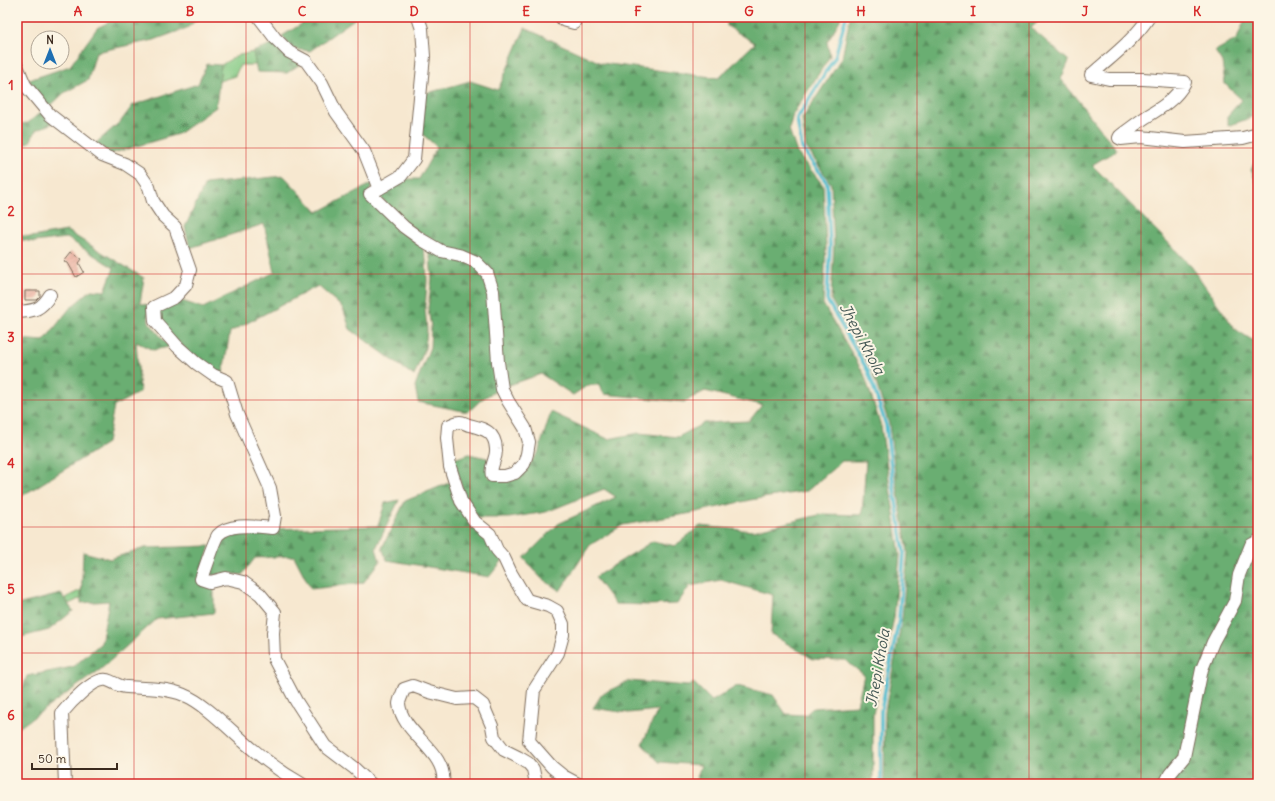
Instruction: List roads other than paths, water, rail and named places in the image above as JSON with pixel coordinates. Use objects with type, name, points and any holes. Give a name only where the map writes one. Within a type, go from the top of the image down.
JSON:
[{"type":"street","points":[[259,17],[275,38],[289,52],[306,61],[322,84],[336,112],[364,152],[379,189]]},
{"type":"street","points":[[418,17],[422,29],[424,56],[414,159],[401,176],[370,194],[404,227],[422,240],[441,251],[460,255],[476,262],[487,273],[493,291],[498,362],[502,389],[526,428],[529,442],[527,454],[524,464],[515,473],[505,476],[492,476],[490,470],[495,460],[496,449],[494,439],[490,432],[480,427],[459,422],[448,426],[447,438],[450,467],[461,501],[475,522],[490,534],[497,550],[504,558],[527,600],[548,606],[557,611],[563,624],[563,635],[558,653],[534,690],[529,741],[552,767],[563,776],[578,784]]},
{"type":"street","points":[[561,17],[563,20],[574,23],[574,17]]},
{"type":"street","points":[[1149,17],[1143,26],[1127,43],[1091,75],[1109,79],[1143,79],[1185,82],[1182,88],[1164,106],[1145,118],[1119,138],[1141,137],[1185,142],[1243,138],[1258,134]]},
{"type":"street","points":[[17,66],[25,85],[50,115],[102,154],[125,164],[140,174],[149,187],[153,201],[163,216],[175,227],[190,270],[186,285],[175,297],[154,307],[155,321],[196,364],[213,375],[227,381],[237,414],[270,488],[275,516],[273,528],[247,526],[227,528],[217,536],[201,579],[210,582],[226,578],[243,582],[260,594],[275,612],[273,633],[274,660],[296,701],[325,746],[354,768],[371,784]]},
{"type":"street","points":[[17,312],[33,311],[44,305],[50,295]]},
{"type":"street","points":[[1165,784],[1170,774],[1184,757],[1202,668],[1235,601],[1239,575],[1251,546],[1258,541]]},
{"type":"street","points":[[65,784],[62,713],[72,701],[95,682],[106,680],[121,687],[153,689],[183,694],[196,701],[252,749],[286,775],[302,784]]},
{"type":"street","points":[[443,784],[444,778],[438,761],[403,717],[399,703],[404,689],[413,686],[429,692],[457,699],[474,698],[483,705],[492,726],[494,737],[504,750],[518,757],[533,769],[536,784]]},
{"type":"waterway","name":"Jhepi Khola","points":[[846,17],[835,57],[797,119],[802,148],[827,183],[830,246],[827,300],[868,371],[886,425],[904,552],[899,619],[881,711],[881,784]]}]
